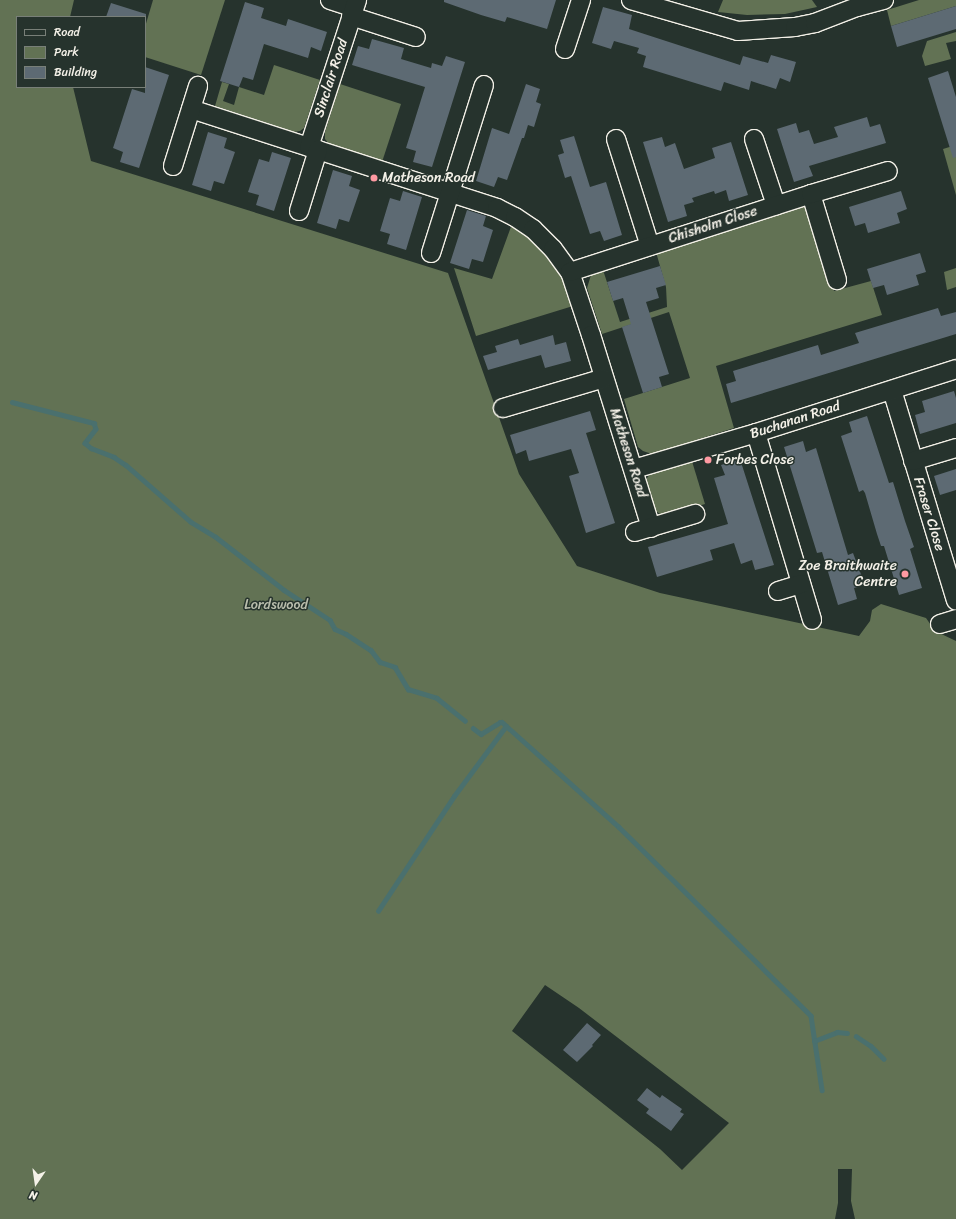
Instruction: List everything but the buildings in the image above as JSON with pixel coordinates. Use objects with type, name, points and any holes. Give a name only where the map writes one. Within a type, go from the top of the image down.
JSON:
[{"type":"street","points":[[330,0],[354,8],[416,37]]},
{"type":"street","points":[[565,49],[581,0]]},
{"type":"street","points":[[631,0],[738,31],[795,27],[815,23],[857,7],[884,0]]},
{"type":"street","name":"Sinclair Road","points":[[314,149],[354,8]]},
{"type":"street","points":[[431,253],[484,85]]},
{"type":"street","points":[[172,166],[198,86]]},
{"type":"street","name":"Matheson Road","points":[[191,109],[497,208],[515,216],[533,229],[553,249],[570,272],[634,469],[643,530],[695,514]]},
{"type":"street","name":"Chisholm Close","points":[[616,139],[650,246]]},
{"type":"street","name":"Chisholm Close","points":[[754,139],[776,205]]},
{"type":"street","points":[[299,211],[314,149]]},
{"type":"street","name":"Chisholm Close","points":[[570,272],[776,205],[888,171]]},
{"type":"street","points":[[811,194],[837,280]]},
{"type":"street","name":"Buchanan Road","points":[[634,469],[756,433],[956,369]]},
{"type":"street","points":[[503,408],[604,378]]},
{"type":"street","name":"Fraser Close","points":[[892,390],[955,593]]},
{"type":"street","points":[[756,433],[812,620]]},
{"type":"street","name":"Fraser Close","points":[[913,461],[956,448]]},
{"type":"street","points":[[778,591],[801,584]]},
{"type":"green space","name":"Lordswood","points":[[0,0],[74,0],[70,16],[16,16],[16,88],[73,88],[91,161],[448,273],[519,474],[577,566],[660,593],[859,636],[870,621],[872,610],[881,604],[926,618],[935,631],[956,641],[956,1219],[855,1219],[851,1201],[852,1169],[838,1169],[838,1203],[835,1219],[0,1219]],"holes":[[[545,985],[579,1008],[729,1123],[682,1170],[660,1149],[512,1031]]]},
{"type":"green space","points":[[153,0],[225,0],[201,75],[146,57],[146,24]]},
{"type":"green space","points":[[723,0],[812,0],[817,7],[785,14],[747,15],[718,12]]},
{"type":"green space","points":[[919,0],[956,0],[956,6],[891,26],[887,10]]},
{"type":"green space","points":[[956,32],[956,41],[946,43],[951,59],[925,66],[922,56],[927,41]]},
{"type":"green space","points":[[274,65],[320,80],[304,128],[300,131],[294,132],[215,106],[222,82],[229,84],[223,101],[234,105],[239,87],[264,95]]},
{"type":"green space","points":[[340,84],[401,104],[382,162],[329,144],[325,139],[325,132]]},
{"type":"green space","points":[[956,145],[956,195],[943,149]]},
{"type":"green space","points":[[803,206],[810,210],[834,291],[871,281],[882,315],[716,366],[734,428],[652,454],[643,451],[638,447],[624,399],[690,378],[669,312],[602,334],[587,288],[591,275],[603,270],[620,322],[667,307],[666,287],[656,252]]},
{"type":"green space","points":[[512,224],[531,238],[550,256],[565,285],[573,306],[476,336],[454,268],[492,279]]},
{"type":"green space","points":[[956,268],[956,287],[947,290],[944,272]]},
{"type":"green space","points":[[691,458],[705,504],[668,515],[660,514],[653,509],[645,485],[647,478],[652,472]]},
{"type":"waterway","points":[[12,402],[94,423],[96,429],[85,443],[91,448],[114,457],[126,465],[191,522],[216,537],[284,590],[330,620],[335,629],[346,634],[371,650],[380,662],[395,667],[408,689],[437,698],[465,721]]},
{"type":"waterway","points":[[473,728],[481,734],[502,722],[619,827],[811,1016],[822,1090]]},
{"type":"waterway","points":[[378,911],[454,796],[506,726]]},
{"type":"waterway","points":[[814,1041],[837,1032],[847,1033]]},
{"type":"waterway","points":[[856,1036],[871,1046],[884,1059]]},
{"type":"place","name":"Matheson Road","points":[[374,178]]},
{"type":"place","name":"Forbes Close","points":[[708,460]]},
{"type":"place","name":"Zoe Braithwaite Centre","points":[[905,574]]}]
